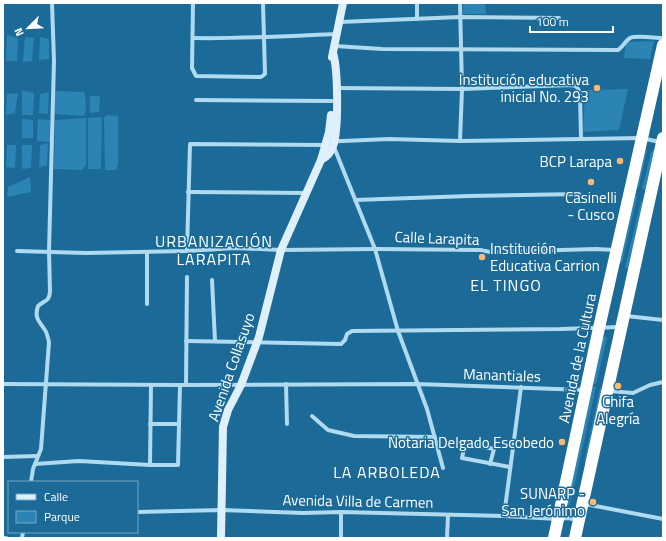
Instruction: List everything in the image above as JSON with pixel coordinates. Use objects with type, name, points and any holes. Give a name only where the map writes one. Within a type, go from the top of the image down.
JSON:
[{"type":"highway","name":"Avenida de la Cultura","points":[[554,538],[587,390],[599,328],[663,44]]},
{"type":"highway","points":[[575,538],[662,140]]},
{"type":"street","points":[[31,481],[37,456],[41,449],[49,342],[45,330],[38,320],[37,310],[38,306],[47,301],[50,292],[49,252],[54,61],[52,3]]},
{"type":"street","points":[[193,3],[192,68],[196,76],[261,77],[265,74],[263,3]]},
{"type":"street","points":[[321,160],[330,127],[336,60],[334,49],[343,3]]},
{"type":"street","points":[[417,19],[418,3]]},
{"type":"street","points":[[460,3],[462,89],[460,140]]},
{"type":"street","points":[[340,22],[460,17],[559,18]]},
{"type":"street","points":[[193,38],[238,39],[264,36],[337,34]]},
{"type":"street","points":[[334,49],[618,50],[622,48],[628,39],[634,37],[663,38]]},
{"type":"street","points":[[196,100],[572,85],[576,86],[580,92],[581,139]]},
{"type":"street","points":[[334,94],[334,145],[375,249],[398,331],[427,409],[443,468]]},
{"type":"street","points":[[334,145],[338,141],[343,140],[388,139],[460,140],[641,138],[662,140]]},
{"type":"street","points":[[187,251],[190,144],[326,141],[334,145]]},
{"type":"street","name":"Avenida Collasuyo","points":[[221,538],[223,427],[228,410],[241,385],[257,343],[281,250],[305,193],[321,160],[329,153],[334,145]]},
{"type":"street","points":[[188,192],[305,193]]},
{"type":"street","points":[[355,200],[579,194]]},
{"type":"street","name":"Calle Larapita","points":[[17,251],[86,253],[119,251],[187,251],[235,248],[281,250],[480,250],[490,252],[596,249],[617,250]]},
{"type":"street","points":[[147,252],[147,304]]},
{"type":"street","points":[[186,385],[187,277]]},
{"type":"street","points":[[212,280],[215,341]]},
{"type":"street","points":[[186,340],[341,344],[345,340],[347,334],[352,331],[599,328],[611,327],[623,322],[663,320]]},
{"type":"street","points":[[608,391],[633,393],[650,385],[663,382]]},
{"type":"street","name":"Manantiales","points":[[3,384],[417,384],[587,390]]},
{"type":"street","points":[[286,384],[287,424]]},
{"type":"street","points":[[150,465],[151,385]]},
{"type":"street","points":[[35,464],[79,461],[178,465],[180,385]]},
{"type":"street","points":[[504,516],[520,388]]},
{"type":"street","points":[[312,416],[328,430],[354,436],[435,437]]},
{"type":"street","points":[[150,424],[179,424]]},
{"type":"street","points":[[490,464],[494,449],[465,443],[462,458],[490,464],[510,467]]},
{"type":"street","points":[[3,457],[37,456]]},
{"type":"street","points":[[583,504],[663,518]]},
{"type":"street","name":"Avenida Villa de Carmen","points":[[138,512],[222,510],[341,512],[504,516],[558,519],[568,518],[579,520]]},
{"type":"street","points":[[341,512],[342,538]]},
{"type":"street","points":[[447,538],[448,515]]},
{"type":"green space","points":[[463,3],[485,3],[486,14],[463,14]]},
{"type":"green space","points":[[7,35],[18,38],[17,61],[6,61]]},
{"type":"green space","points":[[25,37],[34,38],[32,61],[23,62]]},
{"type":"green space","points":[[40,37],[49,39],[49,59],[39,60]]},
{"type":"green space","points":[[654,41],[650,59],[624,58],[626,42]]},
{"type":"green space","points":[[628,89],[619,130],[583,132],[585,90]]},
{"type":"green space","points":[[22,90],[34,93],[33,115],[22,115]]},
{"type":"green space","points":[[55,91],[84,92],[86,111],[84,116],[55,114]]},
{"type":"green space","points":[[49,92],[48,114],[39,113],[40,94]]},
{"type":"green space","points":[[18,93],[15,113],[6,115],[7,94]]},
{"type":"green space","points":[[90,96],[100,96],[99,112],[90,113]]},
{"type":"green space","points":[[108,115],[118,116],[118,164],[116,170],[105,170],[104,117]]},
{"type":"green space","points":[[102,117],[101,169],[88,169],[88,118]]},
{"type":"green space","points":[[86,118],[86,165],[82,170],[54,169],[55,120]]},
{"type":"green space","points":[[22,119],[33,120],[33,138],[22,138]]},
{"type":"green space","points":[[38,119],[50,120],[50,142],[37,141]]},
{"type":"green space","points":[[48,143],[47,166],[39,167],[40,145]]},
{"type":"green space","points":[[7,145],[16,145],[15,168],[6,167]]},
{"type":"green space","points":[[22,145],[32,145],[31,168],[22,169]]},
{"type":"green space","points":[[644,149],[647,150],[639,187],[637,187],[635,196],[637,197],[622,263],[619,263]]},
{"type":"green space","points":[[654,150],[646,190],[642,189],[651,152]]},
{"type":"green space","points":[[30,177],[31,192],[7,197],[8,187]]},
{"type":"green space","points":[[641,201],[643,201],[628,269],[625,268]]},
{"type":"green space","points":[[603,336],[607,337],[596,384],[593,384]]},
{"type":"green space","points":[[592,387],[596,387],[570,505],[566,504]]},
{"type":"green space","points":[[600,388],[604,389],[588,463],[584,462]]},
{"type":"place","name":"Institución educativa inicial No. 293","points":[[597,88]]},
{"type":"place","name":"BCP Larapa","points":[[620,161]]},
{"type":"place","name":"Casinelli - Cusco","points":[[591,182]]},
{"type":"place","name":"Institución Educativa Carrion","points":[[482,257]]},
{"type":"place","name":"Chifa Alegría","points":[[618,386]]},
{"type":"place","name":"Notaria Delgado Escobedo","points":[[562,442]]},
{"type":"place","name":"SUNARP - San Jerónimo","points":[[593,502]]},
{"type":"district","name":"URBANIZACIÓN LARAPITA","points":[[214,250]]},
{"type":"district","name":"EL TINGO","points":[[506,285]]},
{"type":"district","name":"LA ARBOLEDA","points":[[387,472]]}]
